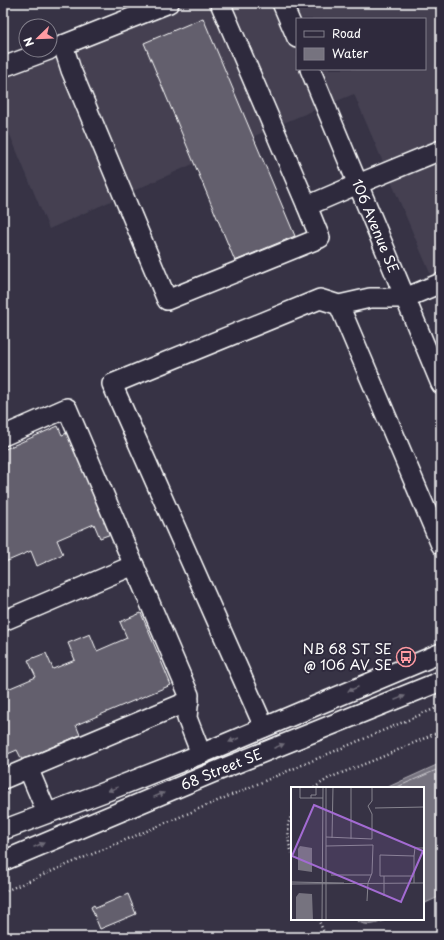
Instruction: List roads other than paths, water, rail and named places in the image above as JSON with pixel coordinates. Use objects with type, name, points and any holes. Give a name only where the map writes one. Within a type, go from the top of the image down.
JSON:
[{"type":"street","points":[[58,46],[169,3]]},
{"type":"street","points":[[58,53],[71,70],[167,300],[320,238],[220,3]]},
{"type":"street","points":[[282,3],[296,36]]},
{"type":"street","points":[[3,67],[27,58]]},
{"type":"street","name":"106 Avenue SE","points":[[310,70],[441,384]]},
{"type":"street","points":[[307,206],[441,150]]},
{"type":"street","points":[[264,727],[112,384],[320,299],[339,305],[370,298],[405,298],[441,283]]},
{"type":"street","points":[[339,305],[441,545]]},
{"type":"street","points":[[3,436],[67,408],[189,695],[187,718],[201,754]]},
{"type":"street","points":[[3,621],[134,565]]},
{"type":"street","name":"68 Street SE","points":[[3,830],[107,792],[201,754],[441,652]]},
{"type":"street","name":"68 Street SE","points":[[3,861],[219,770],[441,681]]},
{"type":"street","points":[[3,779],[188,701]]},
{"type":"street","points":[[28,768],[47,814]]},
{"type":"water","points":[[441,763],[441,896],[424,904],[424,787],[388,787]]},
{"type":"water","points":[[356,920],[385,920],[375,924],[363,924]]},
{"type":"place","name":"NB 68 ST SE @ 106 AV SE","points":[[406,657]]}]
